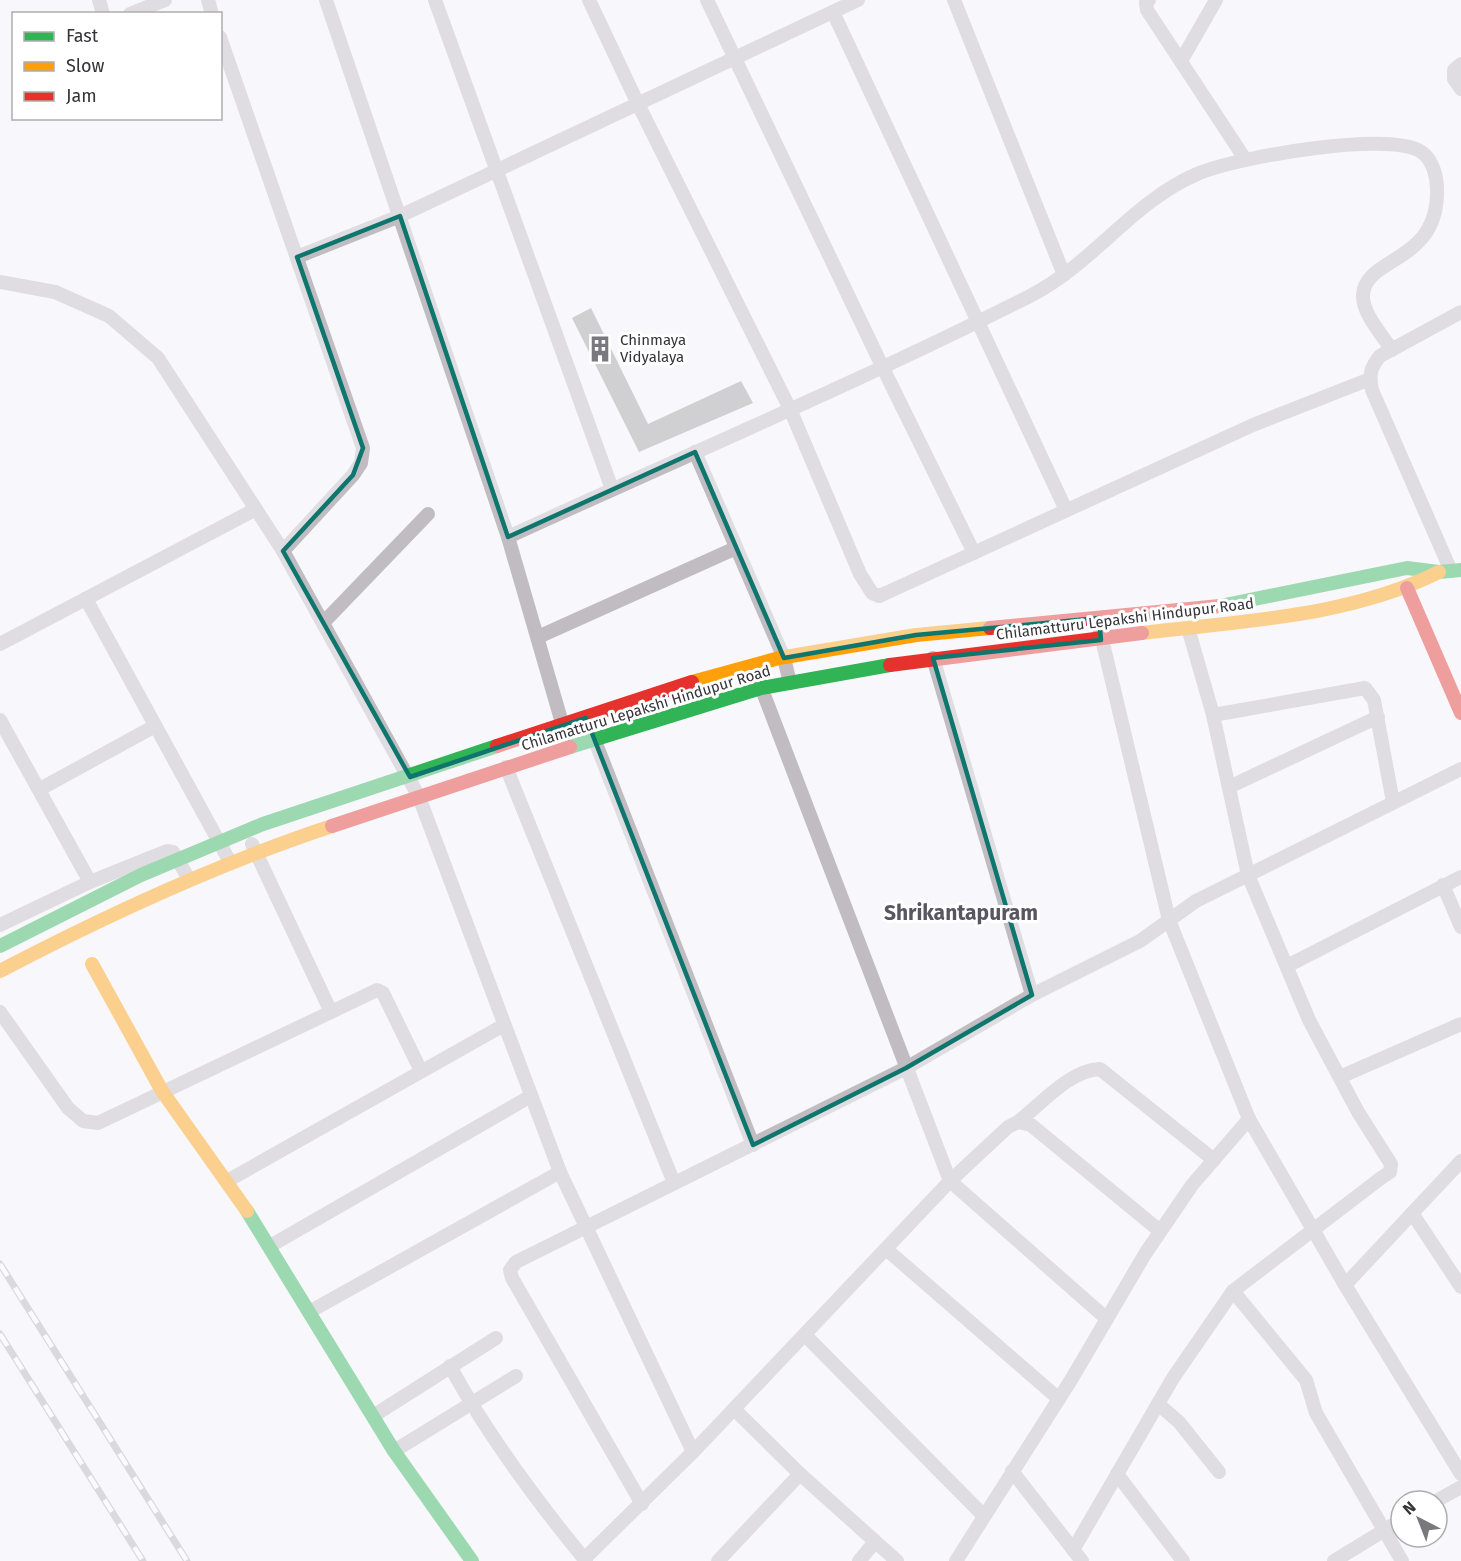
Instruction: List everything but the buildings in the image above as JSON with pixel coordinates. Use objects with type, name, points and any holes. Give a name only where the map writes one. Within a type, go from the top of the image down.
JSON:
[{"type":"street","points":[[134,12],[165,0]]},
{"type":"street","points":[[326,0],[508,537],[569,747]]},
{"type":"street","points":[[435,0],[612,489]]},
{"type":"street","points":[[589,0],[638,104],[790,409],[860,574],[872,593],[879,596],[886,594],[1253,425],[1370,379]]},
{"type":"street","points":[[707,0],[882,366],[975,553]]},
{"type":"street","points":[[297,257],[400,216],[858,0]]},
{"type":"street","points":[[968,0],[957,6],[1064,275]]},
{"type":"street","points":[[1149,0],[1146,3],[1147,10],[1245,159]]},
{"type":"street","points":[[1181,61],[1216,0]]},
{"type":"street","points":[[833,12],[1066,510]]},
{"type":"street","points":[[222,43],[363,448],[361,463],[353,475],[283,551]]},
{"type":"street","points":[[1461,64],[1454,70],[1454,79],[1461,88]]},
{"type":"street","points":[[508,537],[790,409],[1031,295],[1082,263],[1160,194],[1198,173],[1245,159],[1321,148],[1392,144],[1412,145],[1427,156],[1437,178],[1438,204],[1432,226],[1420,243],[1375,273],[1364,287],[1362,298],[1364,307],[1392,350]]},
{"type":"street","points":[[0,282],[55,292],[109,316],[158,358],[283,551],[419,796],[560,1172],[693,1452]]},
{"type":"street","points":[[1451,571],[1372,390],[1370,379],[1371,367],[1380,356],[1461,312]]},
{"type":"street","points":[[695,452],[783,658],[790,683]]},
{"type":"street","points":[[0,644],[256,509]]},
{"type":"street","points":[[323,623],[428,514]]},
{"type":"street","points":[[538,637],[736,548]]},
{"type":"street","name":"Chilamatturu Lepakshi Hindupur Road","points":[[0,946],[178,859],[247,831],[687,683],[783,658],[916,635],[1203,609],[1407,568],[1451,571]]},
{"type":"street","name":"Chilamatturu Lepakshi Hindupur Road","points":[[0,972],[72,933],[255,851],[592,739],[761,688],[933,658],[1101,640],[1295,615],[1407,588],[1451,571]]},
{"type":"street","points":[[1407,588],[1461,713]]},
{"type":"street","points":[[86,599],[230,862]]},
{"type":"street","points":[[1099,618],[1101,640],[1169,920],[1249,1119],[1345,1285],[1461,1474]]},
{"type":"street","points":[[1012,1471],[1077,1556],[1117,1474],[1158,1404],[1233,1291],[1390,1172],[1391,1164],[1309,1020],[1248,875],[1213,715],[1188,628]]},
{"type":"street","points":[[933,658],[1032,995]]},
{"type":"street","points":[[753,666],[950,1181],[1107,1319]]},
{"type":"street","points":[[1213,715],[1365,688],[1374,700],[1393,802]]},
{"type":"street","points":[[1229,787],[1378,717]]},
{"type":"street","points":[[586,718],[592,739],[753,1145]]},
{"type":"street","points":[[0,720],[90,882]]},
{"type":"street","points":[[40,789],[155,726]]},
{"type":"street","points":[[506,767],[674,1183]]},
{"type":"street","points":[[642,1504],[520,1294],[510,1270],[516,1262],[906,1068],[1032,995],[1140,941],[1196,901],[1461,769]]},
{"type":"street","points":[[247,831],[331,1012]]},
{"type":"street","points":[[0,926],[90,882],[167,851],[173,852],[189,879]]},
{"type":"street","points":[[1287,966],[1461,877]]},
{"type":"street","points":[[1443,885],[1461,927]]},
{"type":"street","points":[[92,964],[162,1091],[227,1180],[270,1246],[394,1451],[472,1561]]},
{"type":"street","points":[[0,1012],[68,1108],[83,1121],[98,1123],[377,990],[383,993],[421,1071]]},
{"type":"street","points":[[1340,1077],[1461,1024]]},
{"type":"street","points":[[227,1180],[504,1025]]},
{"type":"street","points":[[450,1366],[470,1403],[529,1489],[585,1560],[693,1452],[950,1181],[1008,1127],[1018,1122],[1069,1082],[1085,1072],[1100,1069],[1214,1160]]},
{"type":"street","points":[[270,1246],[531,1096]]},
{"type":"street","points":[[956,1561],[1059,1399],[1160,1231],[1192,1185],[1249,1119]]},
{"type":"street","points":[[1018,1122],[1031,1125],[1160,1231]]},
{"type":"street","points":[[1345,1285],[1461,1161]]},
{"type":"street","points":[[309,1312],[560,1172]]},
{"type":"street","points":[[1412,1213],[1461,1286]]},
{"type":"street","points":[[886,1249],[1059,1399]]},
{"type":"street","points":[[1233,1291],[1306,1380],[1316,1413],[1402,1561]]},
{"type":"street","points":[[805,1335],[984,1516]]},
{"type":"street","points":[[373,1416],[496,1338]]},
{"type":"street","points":[[394,1451],[516,1376]]},
{"type":"street","points":[[1158,1404],[1179,1422],[1219,1472]]},
{"type":"street","points":[[734,1409],[800,1474],[874,1543],[897,1561]]},
{"type":"street","points":[[718,1561],[800,1474]]},
{"type":"street","points":[[1117,1474],[1183,1561]]},
{"type":"street","points":[[1334,1561],[1389,1527]]},
{"type":"street","points":[[859,1561],[874,1543]]},
{"type":"highlighted area","points":[[400,216],[508,537],[695,452],[784,658],[916,635],[1099,618],[1101,640],[933,658],[1032,995],[906,1068],[753,1145],[586,718],[410,777],[283,551],[353,475],[363,448],[297,257]]},
{"type":"railway","points":[[0,1264],[187,1561]]},
{"type":"railway","points":[[0,1334],[143,1561]]},
{"type":"traffic: fast","points":[[1220,606],[1407,568],[1439,572],[1461,570]]},
{"type":"traffic: fast","points":[[570,747],[761,688],[890,665]]},
{"type":"traffic: fast","points":[[0,946],[141,875],[263,824],[497,746]]},
{"type":"traffic: fast","points":[[247,1211],[394,1451],[472,1561]]},
{"type":"traffic: slow","points":[[1142,633],[1256,620],[1332,608],[1369,599],[1439,572]]},
{"type":"traffic: slow","points":[[692,682],[779,658],[916,635],[990,628]]},
{"type":"traffic: slow","points":[[0,971],[163,892],[247,857],[332,826]]},
{"type":"traffic: slow","points":[[92,964],[162,1091],[247,1211]]},
{"type":"traffic: jam","points":[[1407,588],[1461,713]]},
{"type":"traffic: jam","points":[[990,628],[1220,606]]},
{"type":"traffic: jam","points":[[890,665],[1142,633]]},
{"type":"traffic: jam","points":[[497,746],[692,682]]},
{"type":"traffic: jam","points":[[332,826],[570,747]]},
{"type":"place","name":"Chinmaya Vidyalaya","points":[[600,349]]},
{"type":"district","name":"Shrikantapuram","points":[[961,913]]}]
